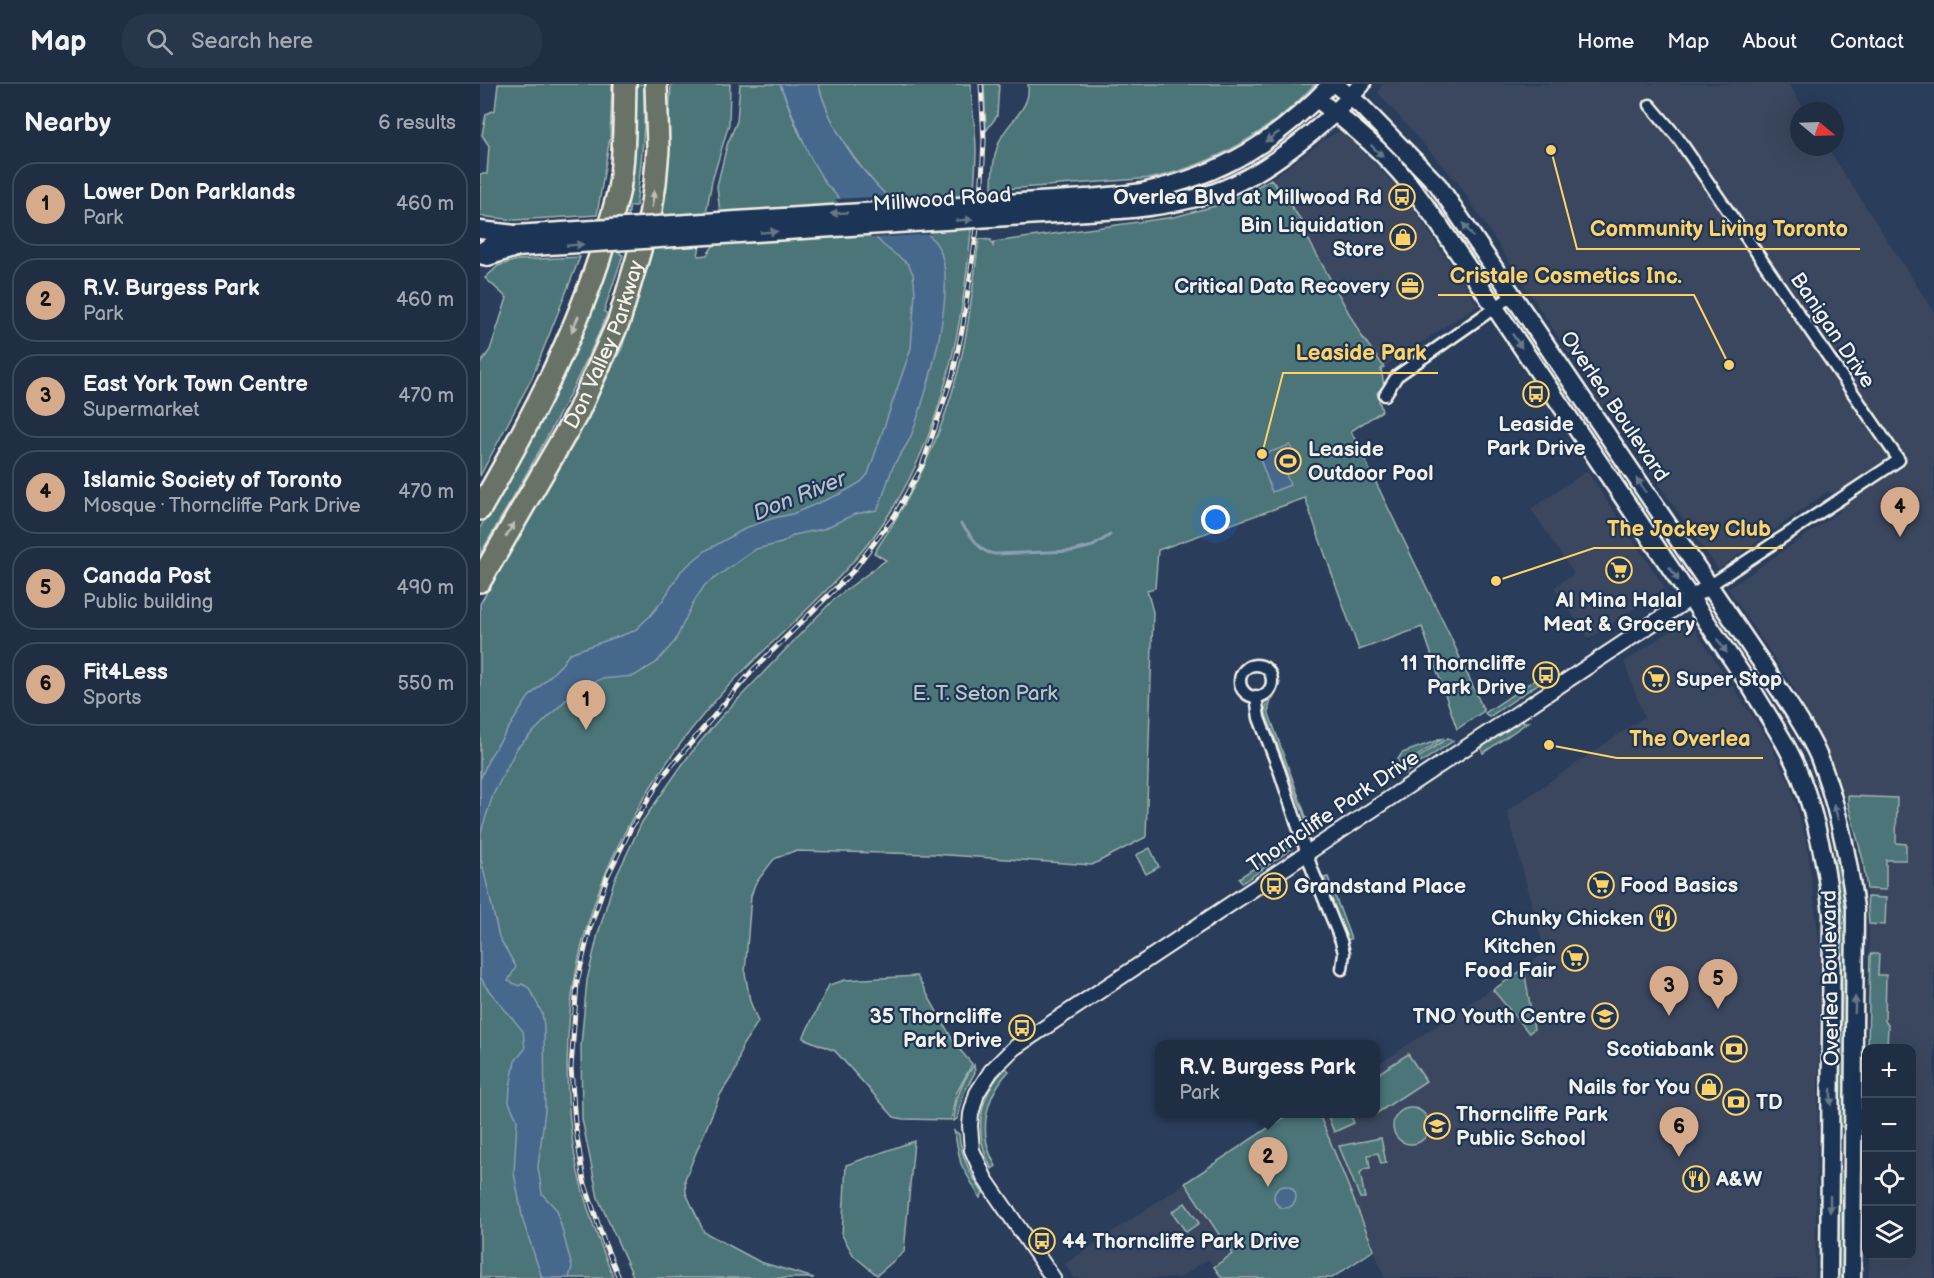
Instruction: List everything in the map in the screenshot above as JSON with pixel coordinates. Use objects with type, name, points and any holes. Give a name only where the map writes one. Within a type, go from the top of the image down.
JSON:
[{"type":"highway","name":"Don Valley Parkway","points":[[480,509],[508,461],[582,309],[613,215],[619,186],[623,157],[625,84]]},
{"type":"highway","name":"Don Valley Parkway","points":[[480,581],[578,412],[619,321],[650,216],[657,149],[656,84]]},
{"type":"main road","name":"Overlea Boulevard","points":[[1333,84],[1381,125],[1438,185],[1782,694],[1817,755],[1832,796],[1847,851],[1856,929],[1852,1278]]},
{"type":"main road","name":"Millwood Road","points":[[1087,205],[1205,174],[1246,155],[1287,126],[1333,84]]},
{"type":"main road","name":"Millwood Road","points":[[482,257],[516,241],[1087,205],[1149,208],[1208,195],[1252,174],[1302,141],[1362,84]]},
{"type":"main road","name":"Overlea Boulevard","points":[[1317,99],[1382,154],[1407,181],[1752,689],[1784,741],[1801,777],[1815,817],[1824,854],[1832,913],[1829,1278]]},
{"type":"main road","points":[[480,230],[516,241]]},
{"type":"street","name":"Banigan Drive","points":[[1650,105],[1678,138],[1899,460]]},
{"type":"street","points":[[1385,395],[1397,376],[1513,295]]},
{"type":"street","name":"Thorncliffe Park Drive","points":[[1053,1278],[985,1179],[972,1150],[971,1114],[977,1093],[991,1071],[1014,1048],[1899,460]]},
{"type":"street","points":[[1256,696],[1260,718],[1306,852],[1341,941],[1344,953],[1342,969]]},
{"type":"shaded area","points":[[780,84],[818,84],[837,131],[855,160],[877,186],[935,242],[943,259],[945,282],[939,338],[933,367],[911,436],[892,469],[877,510],[855,514],[823,529],[794,535],[782,543],[756,549],[705,585],[693,603],[675,641],[656,663],[634,676],[601,679],[576,690],[517,748],[493,795],[481,832],[481,859],[499,937],[516,967],[508,981],[529,988],[542,1013],[545,1110],[538,1167],[542,1194],[557,1210],[572,1267],[569,1278],[542,1278],[523,1221],[514,1173],[517,1120],[509,1102],[515,1061],[525,1049],[523,1031],[486,987],[480,976],[480,780],[489,758],[528,698],[570,653],[634,631],[663,600],[681,571],[705,551],[748,527],[792,514],[840,494],[861,482],[868,474],[911,348],[915,292],[913,274],[908,264],[883,245],[825,183],[809,155]]},
{"type":"shaded area","points":[[1382,84],[1789,84],[1800,102],[1790,102],[1790,156],[1833,156],[1934,312],[1934,1278],[1869,1278],[1869,1260],[1916,1260],[1916,1044],[1868,1044],[1869,924],[1863,860],[1852,816],[1830,757],[1794,688],[1728,589],[1841,511],[1829,491],[1718,569],[1596,395],[1458,183],[1378,93]]},
{"type":"shaded area","points":[[1337,132],[1345,133],[1402,192],[1478,305],[1384,367],[1361,335],[1306,235],[1310,232],[1271,179]]},
{"type":"shaded area","points":[[1290,445],[1296,461],[1283,466],[1290,485],[1272,492],[1259,456]]},
{"type":"shaded area","points":[[1587,471],[1665,588],[1589,639],[1554,587],[1574,574],[1531,509]]},
{"type":"shaded area","points":[[1686,620],[1689,621],[1767,738],[1790,784],[1807,844],[1820,949],[1815,1278],[1385,1278],[1321,1118],[1380,1118],[1380,1063],[1545,953],[1507,811],[1644,717],[1624,662]]},
{"type":"shaded area","points":[[1185,1183],[1234,1253],[1214,1267],[1208,1259],[1180,1278],[1074,1278],[1065,1264]]},
{"type":"shaded area","points":[[1285,1186],[1293,1189],[1296,1197],[1293,1205],[1285,1208],[1277,1205],[1274,1197],[1277,1189]]},
{"type":"green space","points":[[498,84],[612,84],[610,137],[597,215],[515,220],[480,216],[480,174],[487,174],[489,146],[482,135],[486,114],[495,110]]},
{"type":"green space","points":[[634,84],[644,84],[644,130],[640,176],[636,206],[630,206],[620,254],[623,255],[604,311],[607,314],[564,406],[480,554],[480,528],[569,364],[603,278]]},
{"type":"green space","points":[[671,84],[730,84],[729,124],[712,181],[698,256],[707,255],[717,240],[720,213],[717,186],[727,145],[737,121],[740,84],[780,84],[798,131],[816,165],[887,197],[845,145],[823,101],[818,84],[971,84],[976,163],[966,280],[960,319],[942,396],[914,469],[896,503],[878,530],[837,580],[743,671],[681,743],[647,793],[618,845],[596,900],[579,956],[570,1014],[567,1075],[572,1138],[578,1174],[594,1227],[614,1278],[480,1278],[480,604],[566,458],[622,348],[650,259],[661,210]]},
{"type":"green space","points":[[984,84],[999,84],[997,116],[986,131]]},
{"type":"green space","points":[[1028,84],[1315,84],[1280,117],[1261,131],[1220,154],[1176,172],[1153,178],[992,190],[998,144],[1023,107],[1028,93]]},
{"type":"green space","name":"E. T. Seton Park","points":[[1271,179],[1310,232],[1306,235],[1361,335],[1384,367],[1381,369],[1384,385],[1377,393],[1382,411],[1351,431],[1484,711],[1457,729],[1422,627],[1359,650],[1305,498],[1158,550],[1155,588],[1147,590],[1153,612],[1146,837],[1092,865],[933,854],[794,851],[774,859],[755,884],[751,896],[745,973],[750,1001],[758,1022],[742,1046],[736,1070],[720,1095],[685,1179],[686,1193],[704,1232],[760,1262],[814,1278],[634,1278],[598,1198],[582,1119],[581,1045],[587,980],[614,881],[642,822],[687,758],[719,719],[834,599],[886,560],[874,553],[901,511],[923,468],[942,422],[957,375],[965,342],[979,239],[991,240],[993,246],[994,242],[1174,217],[1215,206]]},
{"type":"green space","points":[[580,257],[532,378],[480,476],[480,364],[490,350],[507,298],[485,278],[498,266],[517,260]]},
{"type":"green space","points":[[1545,673],[1548,677],[1489,717],[1485,713]]},
{"type":"green space","points":[[1280,682],[1279,687],[1270,705],[1269,714],[1308,826],[1266,714],[1268,701]]},
{"type":"green space","points":[[1520,722],[1528,722],[1483,753],[1481,748]]},
{"type":"green space","points":[[1444,738],[1401,767],[1398,759],[1402,753]]},
{"type":"green space","points":[[1448,738],[1453,741],[1404,774],[1402,769]]},
{"type":"green space","points":[[1848,796],[1897,798],[1896,843],[1906,844],[1906,860],[1886,860],[1886,890],[1867,889],[1863,860],[1848,804]]},
{"type":"green space","points":[[1289,845],[1292,848],[1289,851],[1242,883],[1239,878]]},
{"type":"green space","points":[[1150,848],[1159,867],[1146,874],[1136,855]]},
{"type":"green space","points":[[1836,859],[1839,859],[1850,905],[1846,1127],[1844,1128],[1839,1125],[1842,982],[1838,913],[1832,865]]},
{"type":"green space","points":[[1328,877],[1351,939],[1347,940],[1324,878]]},
{"type":"green space","points":[[1867,897],[1886,898],[1885,925],[1869,924]]},
{"type":"green space","points":[[1870,954],[1879,954],[1878,975],[1886,975],[1887,1044],[1868,1044]]},
{"type":"green space","points":[[1524,969],[1534,1029],[1529,1033],[1493,990]]},
{"type":"green space","points":[[917,976],[955,1044],[972,1064],[956,1094],[951,1120],[894,1117],[835,1051],[803,1038],[829,985],[845,980]]},
{"type":"green space","points":[[1408,1054],[1426,1081],[1380,1111],[1380,1072]]},
{"type":"green space","points":[[974,1065],[975,1072],[964,1093],[958,1118],[954,1121],[955,1106],[960,1092]]},
{"type":"green space","points":[[1006,1068],[1009,1071],[994,1092],[986,1116],[987,1141],[996,1166],[992,1169],[982,1142],[981,1116],[989,1091]]},
{"type":"green space","points":[[1411,1108],[1423,1114],[1429,1126],[1423,1138],[1411,1144],[1399,1138],[1393,1126],[1399,1114]]},
{"type":"green space","points":[[1283,1118],[1321,1118],[1374,1250],[1332,1278],[1222,1278],[1214,1267],[1232,1254],[1224,1238],[1220,1236],[1185,1183]]},
{"type":"green space","points":[[1329,1118],[1352,1118],[1354,1123],[1334,1132]]},
{"type":"green space","points":[[954,1131],[959,1134],[967,1165],[983,1193],[980,1198],[961,1164]]},
{"type":"green space","points":[[1381,1138],[1386,1163],[1381,1164],[1378,1153],[1368,1155],[1370,1168],[1360,1173],[1365,1198],[1360,1198],[1339,1146]]},
{"type":"green space","points":[[914,1141],[904,1252],[877,1275],[854,1256],[842,1235],[846,1165]]},
{"type":"green space","points":[[1837,1167],[1843,1172],[1842,1221],[1845,1278],[1833,1278]]},
{"type":"green space","points":[[1185,1203],[1199,1223],[1186,1232],[1172,1212]]},
{"type":"pier","points":[[891,196],[931,234],[872,238],[835,199]]},
{"type":"waterway","points":[[903,84],[917,84]]},
{"type":"waterway","points":[[961,524],[980,547],[995,554],[1073,551],[1093,546],[1110,535]]},
{"type":"railway","points":[[619,1278],[604,1242],[584,1181],[575,1124],[571,1068],[577,982],[590,928],[607,877],[631,828],[662,777],[752,671],[853,571],[895,515],[922,466],[953,374],[963,325],[981,201],[984,140],[981,84]]},
{"type":"place","name":"Community Living Toronto","points":[[1551,150]]},
{"type":"place","name":"Overlea Blvd at Millwood Rd","points":[[1402,197]]},
{"type":"place","name":"Bin Liquidation Store","points":[[1403,237]]},
{"type":"place","name":"Critical Data Recovery","points":[[1410,286]]},
{"type":"place","name":"Cristale Cosmetics Inc.","points":[[1729,365]]},
{"type":"place","name":"Leaside Park Drive","points":[[1536,394]]},
{"type":"place","name":"Leaside Park","points":[[1262,454]]},
{"type":"place","name":"Leaside Outdoor Pool","points":[[1288,461]]},
{"type":"place","name":"Islamic Society of Toronto","points":[[1900,537]]},
{"type":"place","name":"Al Mina Halal Meat & Grocery","points":[[1619,570]]},
{"type":"place","name":"The Jockey Club","points":[[1496,581]]},
{"type":"place","name":"11 Thorncliffe Park Drive","points":[[1546,675]]},
{"type":"place","name":"Super Stop","points":[[1656,679]]},
{"type":"place","name":"Lower Don Parklands","points":[[586,730]]},
{"type":"place","name":"The Overlea","points":[[1549,745]]},
{"type":"place","name":"Food Basics","points":[[1601,885]]},
{"type":"place","name":"Grandstand Place","points":[[1274,886]]},
{"type":"place","name":"Chunky Chicken","points":[[1663,918]]},
{"type":"place","name":"Kitchen Food Fair","points":[[1575,958]]},
{"type":"place","name":"Canada Post","points":[[1718,1009]]},
{"type":"place","name":"TNO Youth Centre","points":[[1605,1016]]},
{"type":"place","name":"East York Town Centre","points":[[1669,1016]]},
{"type":"place","name":"35 Thorncliffe Park Drive","points":[[1022,1028]]},
{"type":"place","name":"Scotiabank","points":[[1734,1049]]},
{"type":"place","name":"Nails for You","points":[[1709,1087]]},
{"type":"place","name":"TD","points":[[1736,1102]]},
{"type":"place","name":"Thorncliffe Park Public School","points":[[1437,1126]]},
{"type":"place","name":"Fit4Less","points":[[1679,1157]]},
{"type":"place","name":"A&W","points":[[1696,1179]]},
{"type":"place","name":"R.V. Burgess Park","points":[[1268,1187]]},
{"type":"place","name":"44 Thorncliffe Park Drive","points":[[1042,1241]]},
{"type":"water label","name":"Don River","points":[[799,495]]}]
